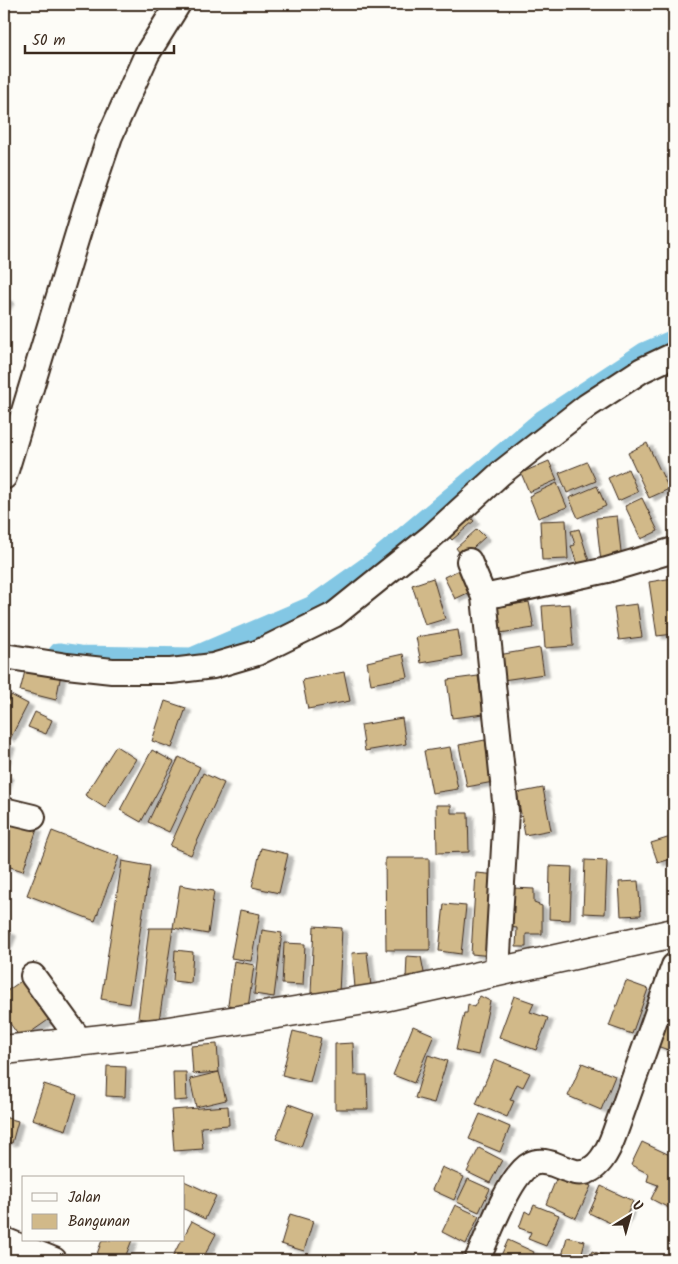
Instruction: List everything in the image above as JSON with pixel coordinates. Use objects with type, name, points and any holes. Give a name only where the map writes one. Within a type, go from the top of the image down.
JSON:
[{"type":"main road","points":[[4,1050],[156,1033],[384,997],[674,933]]},
{"type":"street","points":[[4,477],[86,206],[110,136],[148,54],[178,4]]},
{"type":"street","points":[[4,656],[112,671],[171,671],[213,666],[257,652],[334,615],[432,537],[501,474],[586,406],[642,370],[674,355]]},
{"type":"street","points":[[484,597],[607,570],[674,550]]},
{"type":"street","points":[[469,561],[484,597],[506,811],[497,972]]},
{"type":"street","points":[[4,810],[34,817]]},
{"type":"street","points":[[477,1260],[504,1199],[515,1179],[525,1168],[537,1162],[544,1162],[575,1172],[581,1172],[596,1166],[605,1155],[619,1123],[674,966]]},
{"type":"street","points":[[33,976],[80,1042]]},
{"type":"street","points":[[4,1240],[54,1260]]},
{"type":"building","points":[[4,297],[9,300],[4,308]]},
{"type":"building","points":[[647,443],[669,489],[649,498],[628,453]]},
{"type":"building","points":[[549,461],[557,480],[529,492],[521,473]]},
{"type":"building","points":[[587,462],[596,481],[567,493],[559,473]]},
{"type":"building","points":[[628,469],[638,492],[618,501],[608,478]]},
{"type":"building","points":[[557,483],[567,507],[538,518],[529,496]]},
{"type":"building","points":[[597,486],[606,506],[578,518],[569,498]]},
{"type":"building","points":[[642,498],[658,531],[641,539],[625,506]]},
{"type":"building","points":[[466,512],[474,521],[452,540],[445,532]]},
{"type":"building","points":[[617,516],[622,560],[601,562],[596,518]]},
{"type":"building","points":[[566,520],[568,559],[542,560],[540,521]]},
{"type":"building","points":[[477,529],[485,537],[463,557],[456,548]]},
{"type":"building","points":[[579,529],[590,564],[578,567],[571,546],[575,545],[571,531]]},
{"type":"building","points":[[463,568],[474,590],[455,599],[444,577]]},
{"type":"building","points":[[433,578],[445,619],[425,625],[412,585]]},
{"type":"building","points":[[673,578],[674,634],[657,636],[649,582]]},
{"type":"building","points":[[529,602],[534,628],[493,634],[488,609]]},
{"type":"building","points":[[570,604],[573,646],[545,648],[542,606]]},
{"type":"building","points":[[637,604],[642,637],[619,640],[614,607]]},
{"type":"building","points":[[458,630],[462,656],[421,663],[416,637]]},
{"type":"building","points":[[540,648],[544,674],[503,680],[498,655]]},
{"type":"building","points":[[403,654],[408,677],[371,684],[367,662]]},
{"type":"building","points":[[26,667],[61,674],[56,700],[20,691]]},
{"type":"building","points":[[344,672],[350,701],[308,709],[302,680]]},
{"type":"building","points":[[478,676],[484,714],[452,718],[447,680]]},
{"type":"building","points":[[11,695],[28,704],[10,739],[4,735],[4,709]]},
{"type":"building","points":[[165,701],[186,708],[172,748],[152,741]]},
{"type":"building","points":[[35,712],[52,720],[46,734],[28,727]]},
{"type":"building","points":[[402,718],[406,744],[365,751],[361,725]]},
{"type":"building","points":[[485,740],[493,782],[467,787],[459,745]]},
{"type":"building","points":[[4,743],[10,745],[4,761]]},
{"type":"building","points":[[116,746],[136,759],[105,808],[85,795]]},
{"type":"building","points":[[450,747],[458,789],[432,793],[424,751]]},
{"type":"building","points":[[152,750],[174,762],[141,822],[120,810]]},
{"type":"building","points":[[179,757],[200,767],[169,832],[148,822]]},
{"type":"building","points":[[203,773],[224,783],[191,855],[170,846]]},
{"type":"building","points":[[4,774],[8,776],[4,788]]},
{"type":"building","points":[[543,788],[551,830],[525,835],[517,793]]},
{"type":"building","points":[[436,805],[451,805],[451,813],[468,813],[469,852],[437,853]]},
{"type":"building","points":[[4,818],[37,829],[23,871],[4,865]]},
{"type":"building","points":[[52,831],[119,857],[95,921],[27,895]]},
{"type":"building","points":[[674,836],[674,858],[658,863],[651,843]]},
{"type":"building","points":[[261,848],[288,854],[279,893],[252,887]]},
{"type":"building","points":[[385,858],[429,858],[430,950],[386,950]]},
{"type":"building","points":[[585,860],[607,861],[605,914],[583,913]]},
{"type":"building","points":[[122,861],[150,866],[129,1004],[101,999]]},
{"type":"building","points":[[550,866],[572,867],[570,920],[549,919]]},
{"type":"building","points":[[476,873],[499,875],[493,956],[471,954]]},
{"type":"building","points":[[638,881],[641,915],[621,916],[619,882]]},
{"type":"building","points":[[180,885],[214,891],[208,934],[173,928]]},
{"type":"building","points":[[513,888],[534,889],[534,903],[542,906],[542,934],[526,934],[526,947],[516,947],[517,928],[508,927]]},
{"type":"building","points":[[444,904],[466,906],[461,954],[439,951]]},
{"type":"building","points":[[240,910],[260,914],[251,961],[231,958]]},
{"type":"building","points":[[314,926],[342,928],[339,994],[311,993]]},
{"type":"building","points":[[149,928],[173,928],[159,1021],[138,1018]]},
{"type":"building","points":[[4,930],[11,933],[4,950]]},
{"type":"building","points":[[262,930],[282,933],[274,997],[254,994]]},
{"type":"building","points":[[284,943],[305,944],[303,985],[282,984]]},
{"type":"building","points":[[175,950],[193,952],[191,983],[173,981]]},
{"type":"building","points":[[367,952],[371,986],[355,988],[352,953]]},
{"type":"building","points":[[407,956],[421,957],[425,978],[406,979]]},
{"type":"building","points":[[234,961],[254,965],[248,1008],[228,1005]]},
{"type":"building","points":[[27,977],[54,1016],[21,1039],[4,1015],[4,993]]},
{"type":"building","points":[[626,981],[648,989],[632,1034],[609,1026]]},
{"type":"building","points":[[674,983],[674,1052],[654,1045]]},
{"type":"building","points":[[480,996],[490,1001],[478,1055],[456,1050],[464,1013],[467,1013],[468,1004],[474,1007]]},
{"type":"building","points":[[514,996],[534,1003],[530,1012],[548,1018],[536,1050],[499,1037]]},
{"type":"building","points":[[413,1026],[434,1035],[414,1083],[393,1075]]},
{"type":"building","points":[[293,1031],[321,1038],[310,1082],[282,1075]]},
{"type":"building","points":[[353,1043],[354,1075],[367,1075],[368,1109],[335,1109],[335,1044]]},
{"type":"building","points":[[217,1044],[219,1072],[193,1074],[191,1046]]},
{"type":"building","points":[[428,1055],[447,1061],[434,1103],[415,1098]]},
{"type":"building","points":[[495,1059],[530,1073],[523,1087],[517,1084],[510,1100],[514,1101],[507,1117],[476,1104]]},
{"type":"building","points":[[582,1063],[615,1076],[601,1110],[568,1096]]},
{"type":"building","points":[[107,1066],[126,1067],[125,1097],[106,1096]]},
{"type":"building","points":[[173,1072],[186,1072],[187,1100],[174,1101]]},
{"type":"building","points":[[219,1072],[226,1100],[196,1107],[190,1079]]},
{"type":"building","points":[[44,1084],[77,1095],[66,1130],[32,1119]]},
{"type":"building","points":[[289,1104],[313,1113],[301,1147],[276,1139]]},
{"type":"building","points":[[228,1106],[229,1125],[201,1127],[203,1149],[174,1151],[171,1110]]},
{"type":"building","points":[[480,1114],[510,1127],[500,1152],[469,1139]]},
{"type":"building","points":[[4,1117],[18,1121],[12,1143],[4,1141]]},
{"type":"building","points":[[642,1142],[674,1157],[674,1201],[671,1209],[651,1199],[658,1185],[647,1181],[649,1174],[631,1165]]},
{"type":"building","points":[[479,1148],[502,1160],[490,1183],[467,1172]]},
{"type":"building","points":[[442,1167],[464,1177],[454,1200],[432,1190]]},
{"type":"building","points":[[559,1172],[591,1186],[576,1218],[546,1204]]},
{"type":"building","points":[[468,1179],[490,1189],[479,1212],[457,1202]]},
{"type":"building","points":[[185,1181],[216,1196],[205,1219],[185,1209]]},
{"type":"building","points":[[601,1186],[633,1201],[621,1228],[589,1213]]},
{"type":"building","points":[[455,1205],[479,1216],[466,1244],[442,1232]]},
{"type":"building","points":[[534,1205],[559,1215],[546,1246],[528,1239],[531,1232],[519,1228],[525,1211],[530,1214]]},
{"type":"building","points":[[290,1214],[313,1221],[304,1251],[281,1244]]},
{"type":"building","points":[[192,1221],[216,1234],[202,1260],[171,1260],[180,1242],[185,1242],[185,1234]]},
{"type":"building","points":[[567,1237],[585,1241],[580,1260],[561,1260]]},
{"type":"building","points":[[508,1240],[534,1252],[531,1260],[499,1260]]},
{"type":"building","points":[[101,1242],[131,1242],[124,1260],[113,1260],[97,1254]]},
{"type":"building","points":[[592,1251],[608,1257],[606,1260],[588,1260]]},
{"type":"waterway","points":[[59,653],[80,656],[192,658],[311,607],[377,560],[543,420],[644,353],[674,340]]}]
